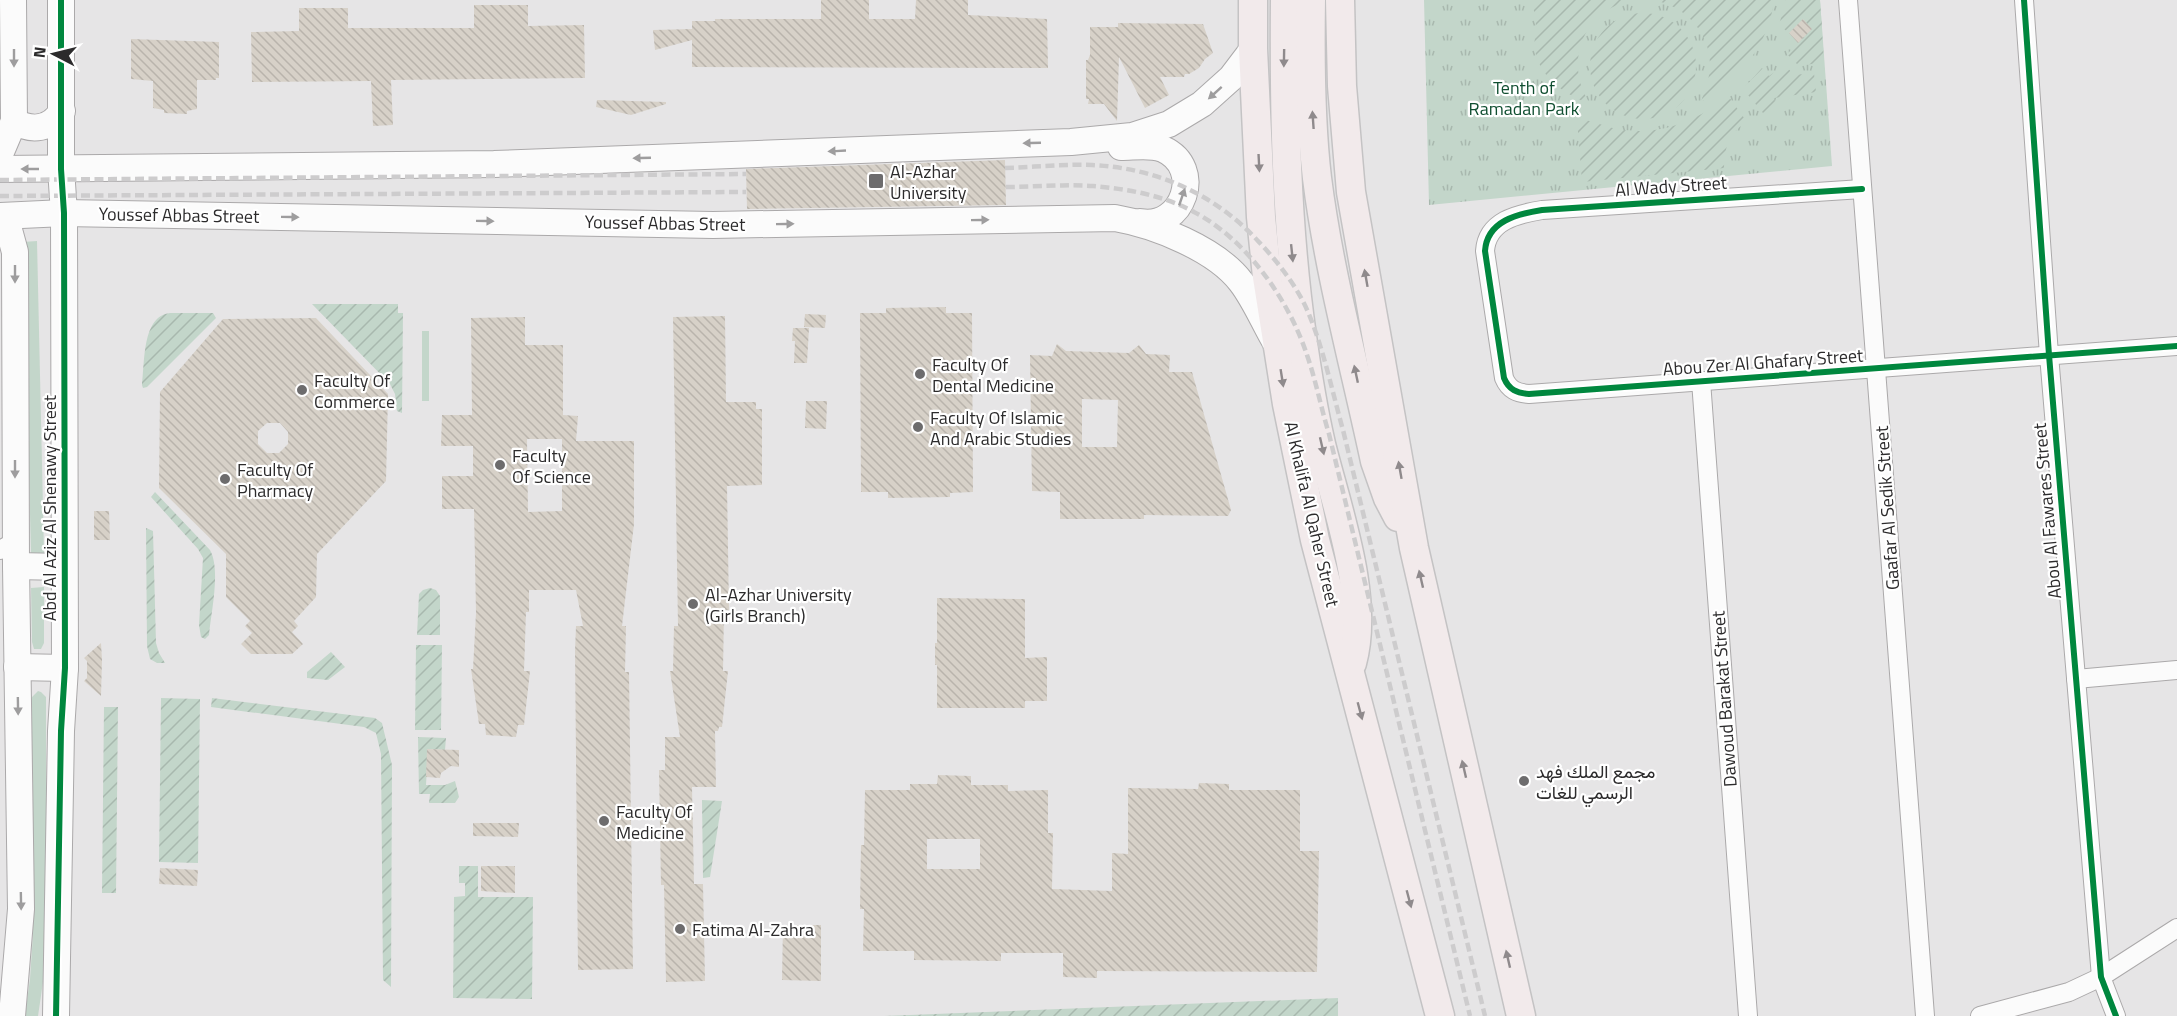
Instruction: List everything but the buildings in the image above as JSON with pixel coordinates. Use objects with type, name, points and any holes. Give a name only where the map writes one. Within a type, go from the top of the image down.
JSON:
[{"type":"main road","points":[[0,154],[14,121],[13,0]]},
{"type":"main road","name":"Abd Al Aziz Al Shenawy Street","points":[[56,1016],[61,731],[65,668],[61,0]]},
{"type":"main road","name":"Al Khalifa Al Qaher Street","points":[[1253,0],[1253,49],[1261,217],[1276,344],[1299,472],[1440,1016]]},
{"type":"main road","points":[[1285,0],[1284,90],[1288,220],[1294,278],[1311,389],[1321,443],[1356,594],[1358,632],[1350,672]]},
{"type":"main road","points":[[1311,0],[1312,112],[1317,177],[1324,226],[1375,461],[1388,498],[1414,548]]},
{"type":"main road","points":[[1340,0],[1342,86],[1351,192],[1414,548],[1521,1016]]},
{"type":"main road","points":[[0,169],[494,164],[1071,142],[1132,136],[1169,123],[1202,104],[1231,78],[1253,49]]},
{"type":"main road","points":[[14,121],[37,128],[51,123],[62,111]]},
{"type":"main road","points":[[1071,142],[1096,148],[1156,147],[1164,149],[1177,159],[1185,174],[1186,183],[1178,209],[1163,220],[1146,224],[1136,222]]},
{"type":"main road","name":"Youssef Abbas Street","points":[[0,217],[64,213],[713,225],[1115,218],[1136,222],[1181,239],[1222,265],[1240,281],[1276,344]]},
{"type":"main road","name":"Abd Al Aziz Al Shenawy Street","points":[[0,217],[9,230],[15,252],[8,598],[17,667],[21,909],[12,1016]]},
{"type":"main road","points":[[10,552],[64,567]]},
{"type":"main road","points":[[17,667],[65,668]]},
{"type":"street","name":"Gaafar Al Sedik Street","points":[[1848,0],[1924,1016]]},
{"type":"street","name":"Abou Al Fawares Street","points":[[2024,0],[2049,355],[2100,977],[2116,1016]]},
{"type":"street","name":"Al Wady Street","points":[[1489,235],[1495,228],[1515,216],[1542,210],[1862,189]]},
{"type":"street","name":"Abou Zer Al Ghafary Street","points":[[1489,235],[1485,242],[1485,251],[1504,378],[1511,389],[1522,394],[2177,346]]},
{"type":"street","name":"Dawoud Barakat Street","points":[[1701,381],[1748,1016]]},
{"type":"street","points":[[2076,679],[2177,670]]},
{"type":"street","points":[[1980,1016],[2060,995],[2100,977],[2177,928]]},
{"type":"green space","name":"Tenth of Ramadan Park","points":[[1424,0],[1820,0],[1832,166],[1429,205]]},
{"type":"green space","points":[[1531,0],[1632,0],[1613,7],[1599,17],[1583,39],[1579,52],[1579,78],[1590,104],[1564,91],[1543,70],[1534,48],[1536,24]]},
{"type":"green space","points":[[1651,0],[1774,0],[1766,32],[1750,60],[1728,83],[1701,102],[1710,70],[1709,53],[1705,41],[1700,31],[1684,13],[1674,7]]},
{"type":"green space","points":[[1786,0],[1820,0],[1824,62],[1799,66],[1787,54],[1812,30],[1803,19],[1789,33],[1779,25]]},
{"type":"green space","points":[[1643,13],[1663,17],[1681,28],[1692,46],[1696,66],[1692,86],[1681,104],[1663,115],[1643,119],[1623,115],[1605,104],[1594,86],[1590,66],[1594,46],[1605,28],[1623,17]]},
{"type":"green space","points":[[1785,65],[1794,75],[1814,73],[1816,92],[1774,98],[1777,109],[1763,113],[1743,89],[1762,68],[1769,76]]},
{"type":"green space","points":[[1729,97],[1747,122],[1729,141],[1724,168],[1582,182],[1577,119],[1633,131],[1663,129],[1690,120]]},
{"type":"green space","points":[[37,241],[44,553],[31,553],[23,242]]},
{"type":"green space","points":[[312,304],[398,304],[398,313],[403,313],[402,413],[397,411],[395,394],[390,384]]},
{"type":"green space","points":[[170,313],[213,313],[216,318],[147,387],[143,388],[145,353],[150,331],[154,322]]},
{"type":"green space","points":[[422,331],[429,331],[429,401],[422,401]]},
{"type":"green space","points":[[155,492],[210,550],[213,558],[214,591],[209,635],[205,639],[201,637],[199,625],[203,558],[198,549],[151,497]]},
{"type":"green space","points":[[146,528],[153,531],[156,643],[165,663],[157,663],[150,659],[147,646]]},
{"type":"green space","points":[[44,587],[44,643],[41,649],[34,649],[31,588]]},
{"type":"green space","points":[[430,588],[436,590],[440,596],[440,635],[417,635],[419,594]]},
{"type":"green space","points":[[416,645],[442,645],[441,730],[415,730]]},
{"type":"green space","points":[[331,652],[345,667],[328,680],[307,678],[307,672]]},
{"type":"green space","points":[[38,691],[46,697],[46,928],[43,982],[38,1016],[25,1016],[33,934],[31,698]]},
{"type":"green space","points":[[161,698],[200,699],[198,863],[159,862]]},
{"type":"green space","points":[[212,698],[375,718],[382,723],[392,765],[391,987],[383,980],[381,754],[376,733],[364,727],[211,707]]},
{"type":"green space","points":[[104,707],[118,707],[116,893],[102,893]]},
{"type":"green space","points":[[418,737],[446,738],[445,750],[428,749],[426,785],[445,785],[455,781],[459,797],[455,803],[429,803],[430,794],[419,794]]},
{"type":"green space","points":[[702,800],[722,801],[710,877],[703,878]]},
{"type":"green space","points":[[459,866],[478,866],[478,897],[533,897],[532,999],[453,998],[454,897],[465,896],[465,883],[459,883]]},
{"type":"green space","points":[[1338,998],[1338,1016],[884,1016]]},
{"type":"railway","points":[[1005,168],[1060,165],[1116,167],[1183,186],[1223,210],[1241,224],[1272,257],[1298,293],[1319,341],[1343,430],[1485,1016]]},
{"type":"railway","points":[[0,180],[746,174]]},
{"type":"railway","points":[[1006,187],[1071,185],[1106,187],[1145,194],[1182,206],[1213,224],[1231,238],[1263,273],[1289,313],[1307,355],[1329,434],[1470,1016]]},
{"type":"railway","points":[[0,196],[746,192]]},
{"type":"cycle path","points":[[56,1016],[61,731],[65,668],[61,0]]},
{"type":"cycle path","points":[[2024,0],[2049,355],[2101,977],[2116,1016]]},
{"type":"cycle path","points":[[1862,189],[1542,210],[1505,221],[1491,232],[1485,251],[1506,382],[1514,390],[1529,394],[2177,346]]},
{"type":"place","name":"Al-Azhar University","points":[[876,181]]},
{"type":"place","name":"Faculty Of Dental Medicine","points":[[920,374]]},
{"type":"place","name":"Faculty Of Commerce","points":[[302,390]]},
{"type":"place","name":"Faculty Of Islamic And Arabic Studies","points":[[918,427]]},
{"type":"place","name":"Faculty Of Science","points":[[500,465]]},
{"type":"place","name":"Faculty Of Pharmacy","points":[[225,479]]},
{"type":"place","name":"Al-Azhar University (Girls Branch)","points":[[693,604]]},
{"type":"place","name":"مجمع الملك فهد الرسمي للغات","points":[[1524,781]]},
{"type":"place","name":"Faculty Of Medicine","points":[[604,821]]},
{"type":"place","name":"Fatima Al-Zahra","points":[[680,929]]}]
